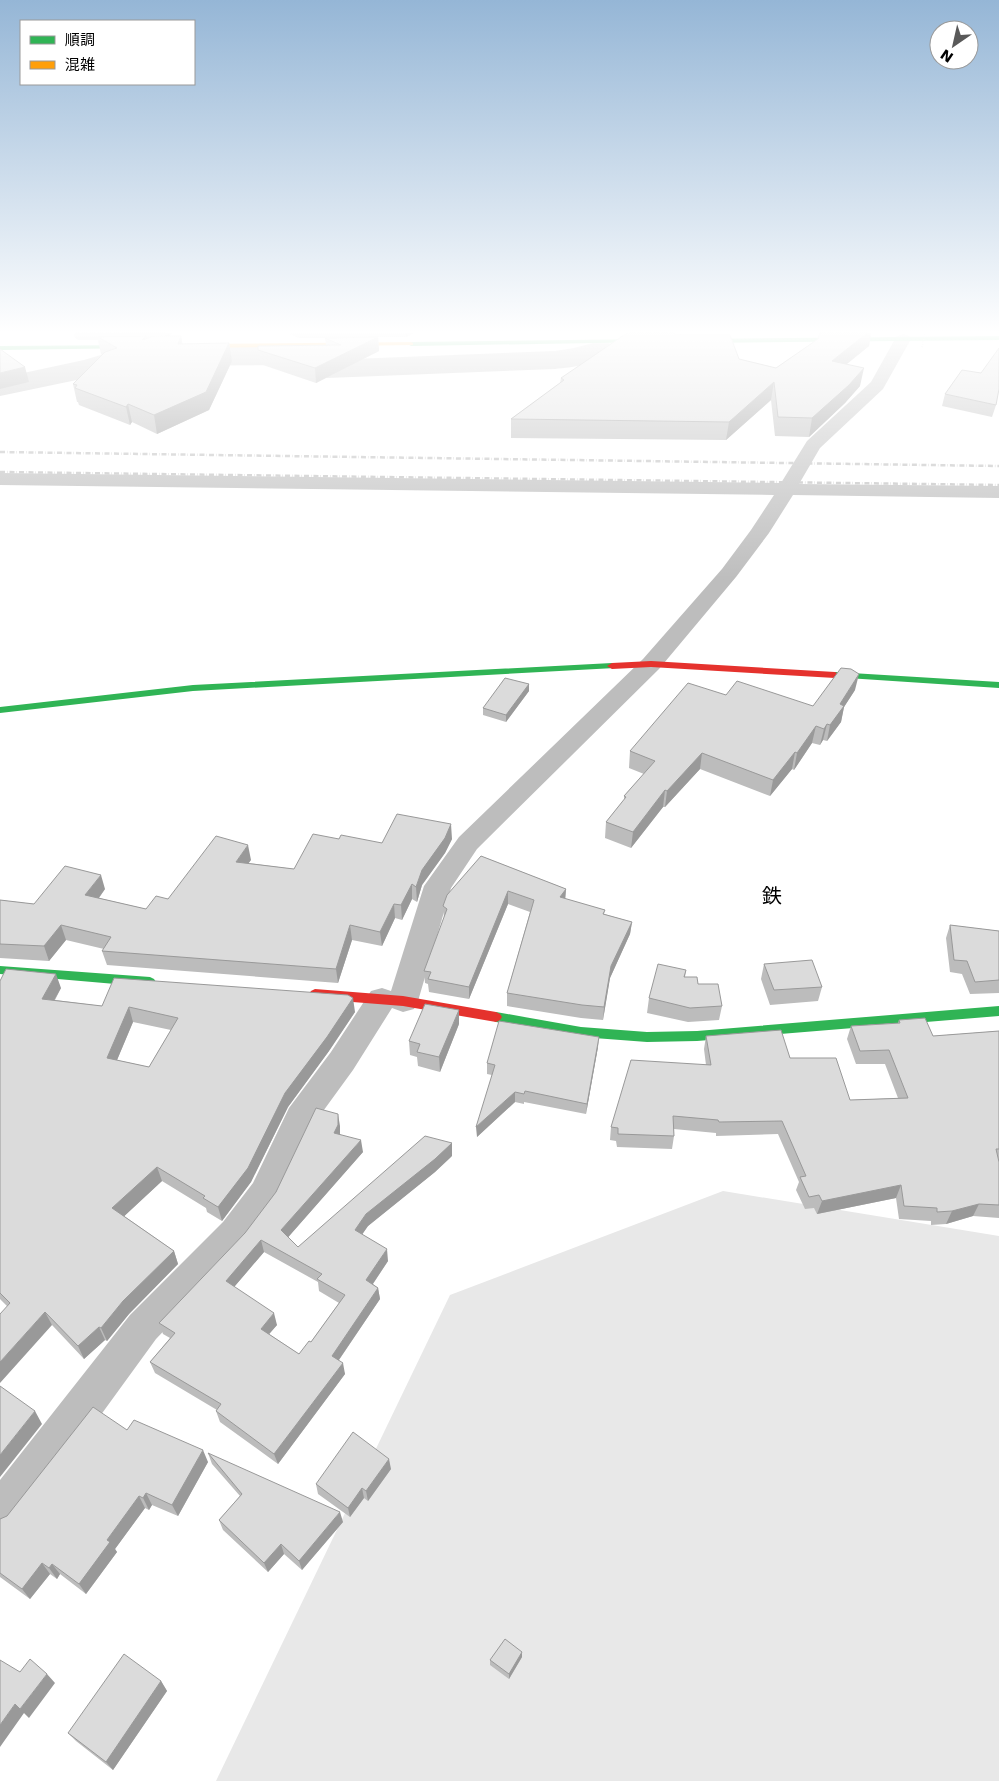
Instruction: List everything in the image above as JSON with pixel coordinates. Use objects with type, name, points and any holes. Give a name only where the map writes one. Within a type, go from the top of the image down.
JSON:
[{"type":"main road","points":[[0,710],[193,688],[651,664],[999,685]]},
{"type":"main road","points":[[0,970],[166,983]]},
{"type":"main road","points":[[304,994],[393,1000],[581,1032],[647,1037],[697,1036],[999,1010]]},
{"type":"street","points":[[0,1512],[65,1431],[143,1327],[235,1233],[265,1193],[300,1117],[342,1061],[393,1000],[438,886],[468,843],[651,664],[729,573],[759,533],[813,445],[844,416]]},
{"type":"street","points":[[0,479],[999,492]]},
{"type":"shaded area","points":[[723,1191],[999,1236],[999,1781],[216,1781],[450,1295]]},
{"type":"building","points":[[515,416],[736,416],[729,422],[511,419]]},
{"type":"building","points":[[778,416],[814,416],[812,418]]},
{"type":"building","points":[[841,668],[851,669],[859,674],[840,704],[844,706],[830,725],[827,724],[824,729],[816,726],[797,753],[795,752],[773,780],[702,753],[667,791],[665,790],[633,832],[606,822],[626,797],[624,796],[655,761],[630,751],[688,683],[726,695],[737,681],[813,706]]},
{"type":"building","points":[[505,678],[529,684],[506,715],[483,708]]},
{"type":"building","points":[[397,814],[451,824],[445,838],[422,870],[416,887],[412,884],[401,905],[394,904],[380,932],[350,925],[336,969],[102,951],[111,937],[61,925],[44,946],[0,944],[0,900],[34,904],[65,866],[101,875],[85,895],[146,909],[156,896],[168,899],[216,836],[248,845],[236,862],[294,869],[313,834],[339,839],[341,835],[382,843]]},
{"type":"building","points":[[481,856],[566,889],[560,897],[605,910],[603,914],[632,922],[611,966],[604,1007],[507,993],[534,900],[508,891],[469,987],[428,979],[431,972],[424,971],[447,909],[443,906],[447,895]]},
{"type":"building","points":[[950,925],[999,931],[999,980],[975,982],[967,961],[954,960]]},
{"type":"building","points":[[812,960],[822,987],[774,990],[764,964]]},
{"type":"building","points":[[658,964],[686,970],[684,977],[697,977],[698,984],[718,984],[722,1006],[690,1008],[649,998]]},
{"type":"building","points":[[6,969],[56,974],[42,999],[102,1006],[114,978],[348,995],[353,998],[327,1037],[285,1093],[248,1168],[218,1207],[203,1198],[205,1196],[157,1167],[112,1208],[174,1251],[123,1301],[101,1328],[99,1327],[78,1346],[45,1312],[0,1362],[0,1314],[10,1303],[0,1293],[0,981]],"holes":[[[129,1007],[178,1018],[149,1067],[107,1058]]]},
{"type":"building","points":[[425,1004],[459,1010],[439,1057],[417,1052],[420,1044],[409,1041]]},
{"type":"building","points":[[925,1018],[933,1036],[999,1031],[999,1149],[996,1149],[999,1162],[999,1205],[979,1204],[952,1211],[937,1212],[937,1208],[904,1206],[901,1185],[822,1201],[819,1195],[809,1197],[800,1177],[806,1176],[782,1121],[719,1122],[718,1120],[673,1116],[674,1136],[618,1134],[618,1128],[611,1127],[631,1060],[711,1065],[706,1036],[781,1030],[790,1058],[836,1058],[850,1100],[908,1098],[889,1050],[860,1051],[851,1026],[900,1023],[899,1020]]},
{"type":"building","points":[[499,1021],[599,1037],[587,1104],[525,1091],[524,1094],[515,1092],[476,1127],[495,1065],[487,1063]]},
{"type":"building","points":[[316,1108],[338,1114],[338,1125],[334,1133],[361,1140],[281,1230],[298,1247],[425,1136],[452,1143],[435,1159],[366,1214],[355,1230],[387,1249],[366,1280],[378,1288],[332,1356],[343,1363],[274,1454],[216,1411],[221,1404],[150,1362],[175,1333],[159,1323],[245,1233],[276,1192]],"holes":[[[261,1240],[322,1274],[317,1279],[345,1295],[311,1342],[309,1341],[299,1354],[261,1329],[274,1313],[226,1281]]]},
{"type":"building","points":[[0,1386],[35,1411],[0,1455]]},
{"type":"building","points":[[93,1407],[127,1430],[134,1420],[203,1450],[172,1505],[146,1493],[143,1498],[139,1496],[107,1540],[110,1542],[79,1584],[52,1564],[49,1568],[42,1563],[22,1589],[0,1573],[0,1519],[7,1516]]},
{"type":"building","points":[[353,1432],[389,1459],[366,1491],[362,1488],[348,1508],[316,1484]]},
{"type":"building","points":[[208,1453],[340,1512],[299,1561],[281,1544],[264,1563],[219,1520],[242,1494]]},
{"type":"building","points":[[505,1639],[522,1652],[509,1674],[490,1660]]},
{"type":"building","points":[[124,1654],[161,1681],[106,1762],[68,1733]]},
{"type":"building","points":[[30,1659],[47,1674],[20,1709],[15,1704],[0,1725],[0,1660],[20,1672]]},
{"type":"railway","points":[[0,452],[999,466]]},
{"type":"railway","points":[[0,472],[999,485]]},
{"type":"traffic: fast","points":[[0,710],[193,688],[612,666]]},
{"type":"traffic: fast","points":[[835,675],[999,685]]},
{"type":"traffic: fast","points":[[0,970],[150,982]]},
{"type":"traffic: fast","points":[[496,1017],[581,1032],[647,1037],[697,1036],[999,1011]]},
{"type":"traffic: jam","points":[[612,666],[651,664],[835,675]]},
{"type":"traffic: jam","points":[[315,994],[403,1001],[496,1017]]},
{"type":"district","name":"鉄","points":[[772,896]]}]
